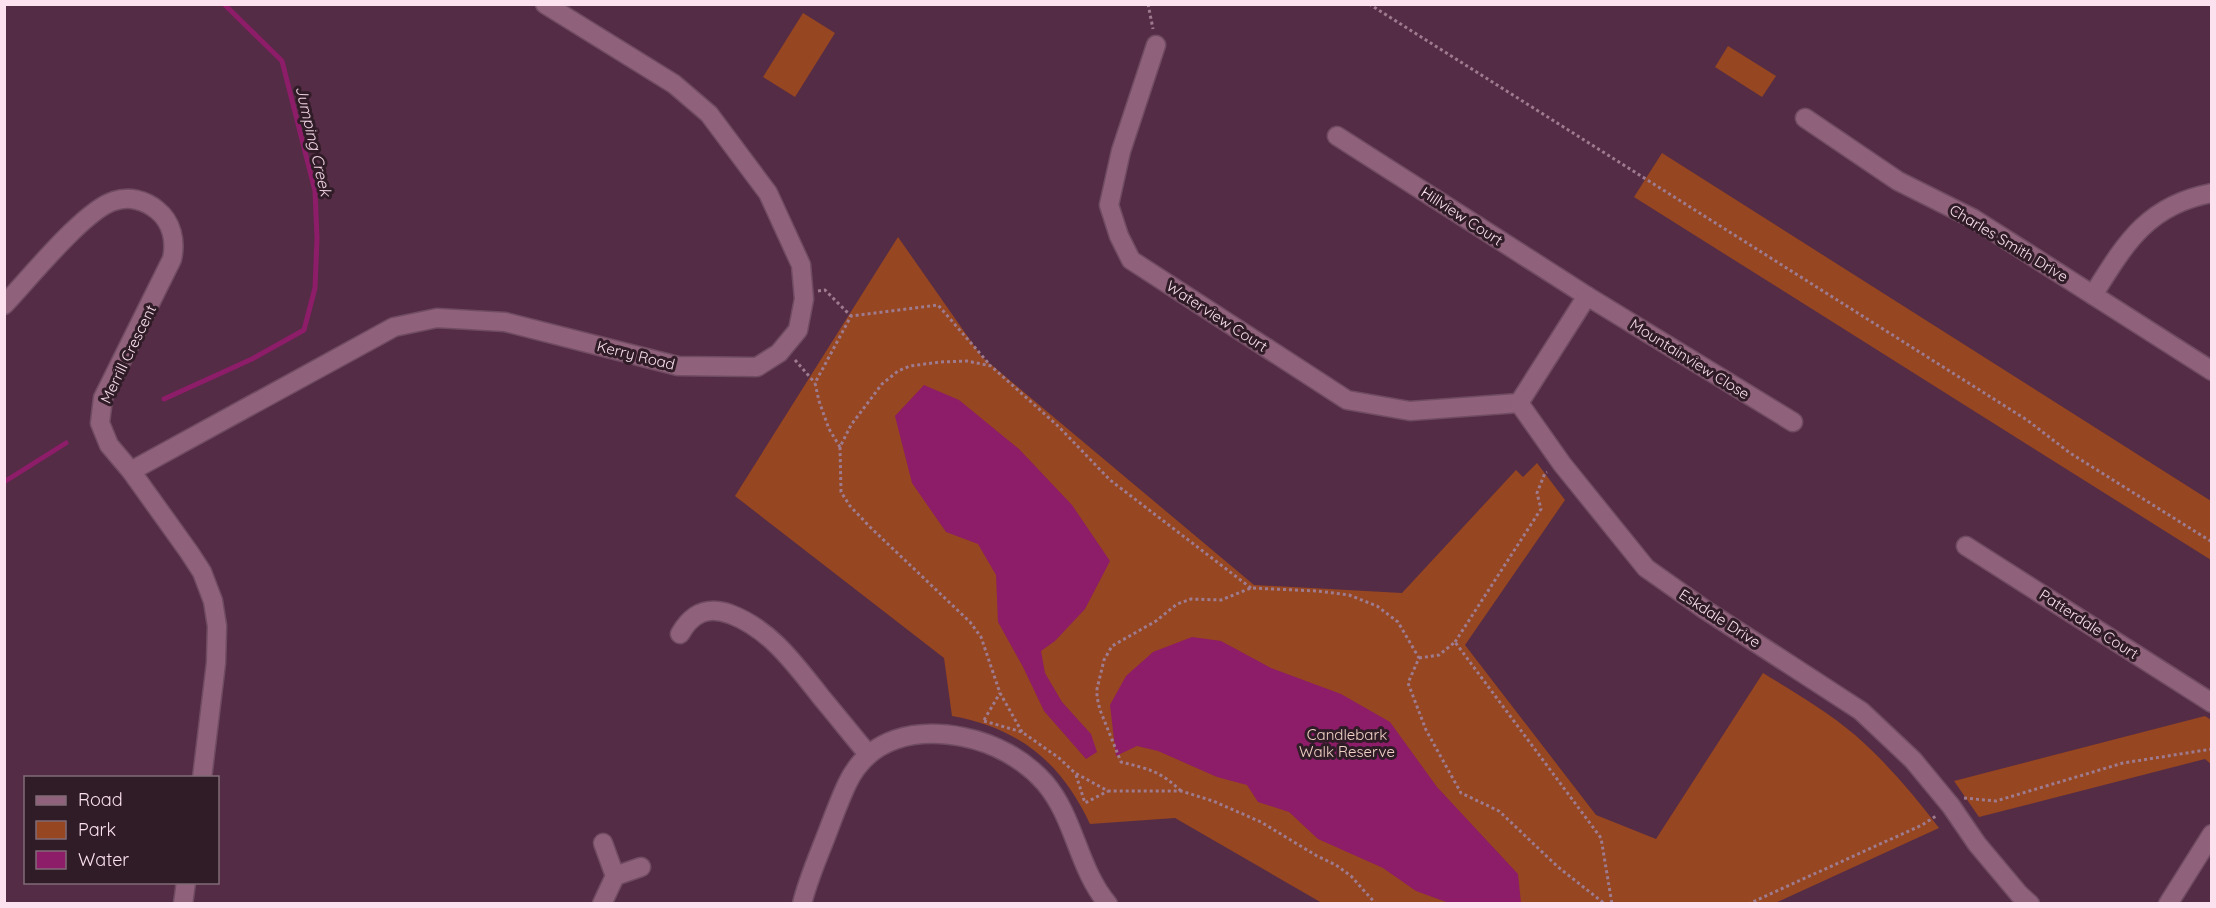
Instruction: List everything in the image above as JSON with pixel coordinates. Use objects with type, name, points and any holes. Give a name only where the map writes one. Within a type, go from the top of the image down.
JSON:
[{"type":"street","name":"Kerry Road","points":[[131,471],[394,327],[426,320],[437,318],[505,322],[678,366],[758,367],[779,353],[798,330],[804,292],[801,265],[768,193],[709,114],[674,84],[545,4]]},
{"type":"street","name":"Waterview Court","points":[[1156,45],[1121,151],[1109,205],[1119,236],[1131,260],[1347,400],[1410,411],[1519,403]]},
{"type":"street","name":"Charles Smith Drive","points":[[1805,118],[1898,181],[1974,219],[2211,371]]},
{"type":"street","name":"Hillview Court","points":[[1337,136],[1587,296]]},
{"type":"street","points":[[2093,295],[2127,242],[2143,225],[2160,212],[2189,197],[2211,193]]},
{"type":"street","name":"Merrill Crescent","points":[[4,305],[70,234],[104,205],[123,199],[143,202],[160,212],[172,230],[174,245],[172,259],[103,399],[100,423],[109,445],[131,471],[202,572],[213,602],[217,626],[216,663],[202,776]]},
{"type":"street","points":[[1519,403],[1587,296]]},
{"type":"street","name":"Mountainview Close","points":[[1587,296],[1793,422]]},
{"type":"street","name":"Eskdale Drive","points":[[1519,403],[1562,464],[1646,568],[1704,609],[1861,711],[1913,760],[1951,806],[2020,900]]},
{"type":"street","name":"Patterdale Court","points":[[1966,546],[2211,703]]},
{"type":"street","points":[[680,634],[694,616],[707,610],[722,612],[754,625],[766,633],[796,666],[868,754]]},
{"type":"street","points":[[802,903],[846,784],[860,763],[879,747],[903,736],[930,733],[958,736],[988,744],[1019,760],[1043,781],[1062,807],[1095,886],[1108,903]]},
{"type":"street","points":[[2168,903],[2211,834]]},
{"type":"street","points":[[603,843],[615,876]]},
{"type":"street","points":[[602,903],[615,876],[641,867]]},
{"type":"street","points":[[183,903],[186,884]]},
{"type":"path","points":[[1148,4],[1156,45]]},
{"type":"path","points":[[1369,4],[2027,420],[2070,453],[2211,542]]},
{"type":"path","points":[[804,292],[825,290],[850,316]]},
{"type":"path","points":[[850,316],[938,306],[991,366],[1059,427],[1110,480],[1251,588]]},
{"type":"path","points":[[815,383],[850,316]]},
{"type":"path","points":[[786,344],[799,366],[815,383],[829,429],[840,447],[841,492],[850,506],[970,622],[981,637],[1000,693],[1022,732]]},
{"type":"path","points":[[840,447],[869,399],[898,371],[910,366],[939,362],[967,361],[991,366]]},
{"type":"path","points":[[1419,658],[1439,655],[1455,642],[1541,509],[1537,493],[1545,473],[1562,464]]},
{"type":"path","points":[[1181,792],[1164,776],[1121,762],[1100,710],[1097,688],[1104,660],[1112,646],[1156,621],[1178,604],[1191,599],[1221,600],[1251,588],[1349,595],[1377,606],[1398,622],[1419,658]]},
{"type":"path","points":[[1455,642],[1601,838],[1612,903]]},
{"type":"path","points":[[1419,658],[1408,683],[1426,730],[1461,793],[1499,811],[1558,867],[1605,903]]},
{"type":"path","points":[[984,721],[1000,693]]},
{"type":"path","points":[[958,736],[962,729],[984,721],[1022,732],[1076,773],[1108,791]]},
{"type":"path","points":[[1076,773],[1085,803],[1108,791],[1181,792],[1240,812],[1285,835],[1351,876],[1376,903]]},
{"type":"green space","points":[[803,13],[835,33],[795,97],[763,77]]},
{"type":"green space","points":[[1728,46],[1776,76],[1762,97],[1715,67]]},
{"type":"green space","points":[[1662,153],[2211,501],[2211,560],[1634,197]]},
{"type":"green space","name":"Candlebark Walk Reserve","points":[[898,237],[982,357],[1254,585],[1402,593],[1516,470],[1523,477],[1537,463],[1565,500],[1465,645],[1596,815],[1656,839],[1763,673],[1822,710],[1855,735],[1900,780],[1939,828],[1775,903],[1322,903],[1175,818],[1090,824],[1066,783],[1035,751],[998,729],[952,716],[944,658],[735,496]]},
{"type":"green space","points":[[2205,716],[2211,720],[2211,764],[2205,759],[1979,817],[1954,781]]},
{"type":"water","points":[[924,385],[959,400],[1019,449],[1072,505],[1110,561],[1085,609],[1055,641],[1041,651],[1045,673],[1062,702],[1091,734],[1097,752],[1086,759],[1044,711],[998,622],[996,575],[978,544],[946,532],[912,483],[895,416]]},
{"type":"water","points":[[1192,637],[1221,641],[1271,668],[1341,694],[1390,722],[1437,787],[1518,874],[1521,903],[1449,903],[1416,891],[1383,868],[1318,839],[1289,812],[1258,802],[1247,785],[1217,777],[1158,751],[1137,746],[1116,756],[1110,705],[1126,676],[1153,652]]},
{"type":"waterway","name":"Jumping Creek","points":[[164,399],[252,359],[304,330],[315,288],[317,238],[315,191],[282,61],[224,4]]},
{"type":"waterway","name":"Jumping Creek","points":[[4,482],[66,443]]}]
